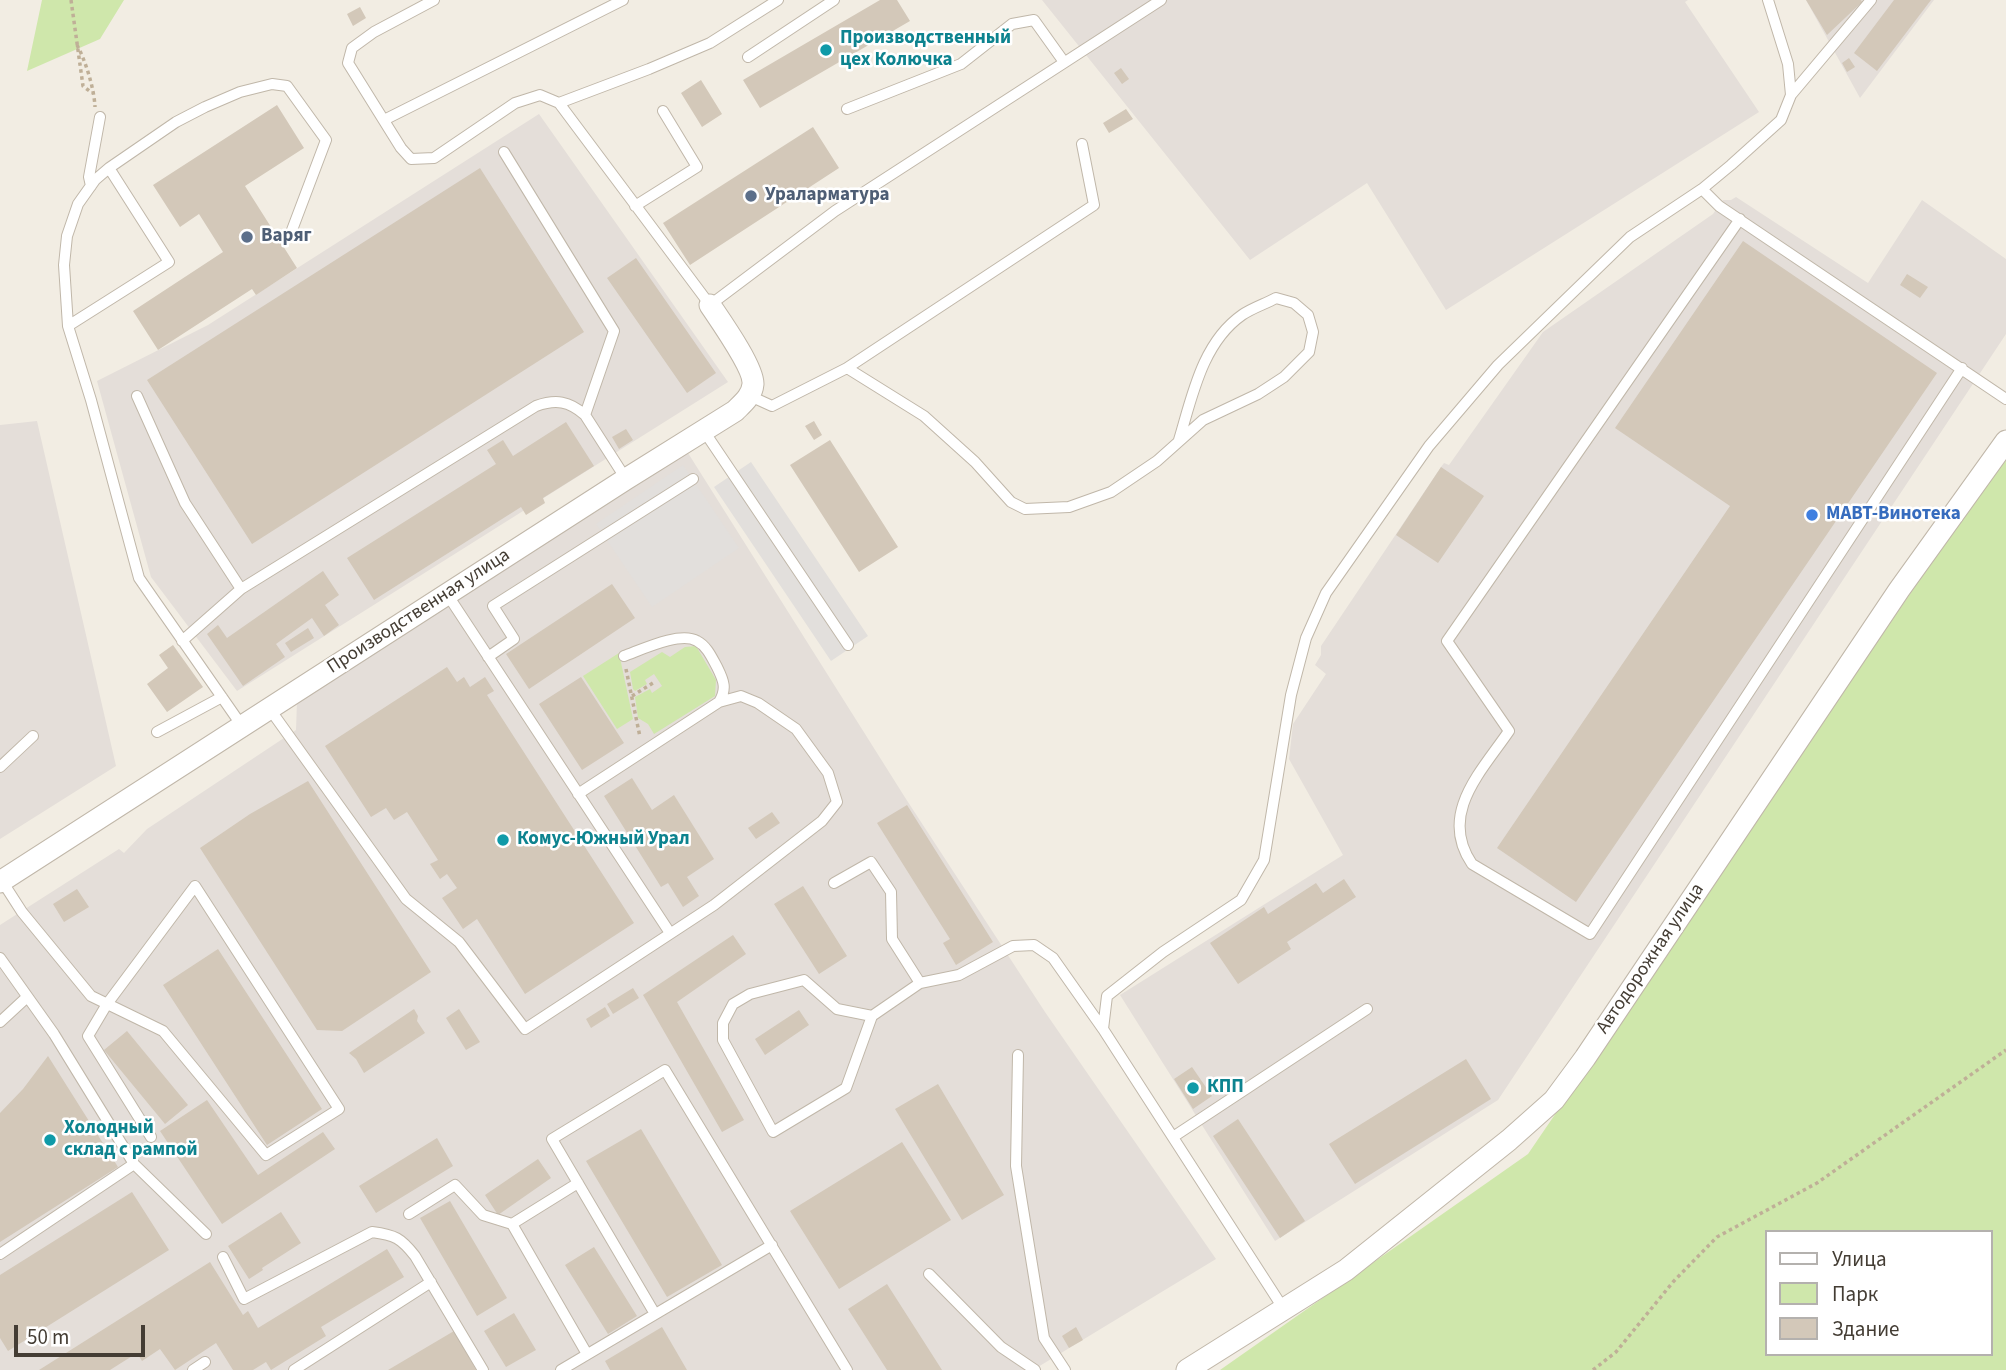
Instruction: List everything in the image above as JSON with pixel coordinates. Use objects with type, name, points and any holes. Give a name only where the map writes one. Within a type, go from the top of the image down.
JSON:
[{"type":"street","points":[[710,305],[748,367],[753,382],[750,396]]},
{"type":"street","name":"Производственная улица","points":[[1,881],[735,411],[750,396]]},
{"type":"street","name":"Автодорожная улица","points":[[1187,1370],[1285,1311],[1346,1270],[1554,1100],[1585,1058],[1899,590],[2006,441]]},
{"type":"lane","points":[[435,0],[374,32],[352,48],[348,63],[401,148],[411,159],[434,158],[515,103],[540,95],[559,103],[710,305],[835,211],[1161,0]]},
{"type":"lane","points":[[384,120],[623,0]]},
{"type":"lane","points":[[559,103],[710,43],[778,0]]},
{"type":"lane","points":[[748,57],[834,0]]},
{"type":"lane","points":[[1768,0],[1788,64],[1791,95]]},
{"type":"lane","points":[[1103,1028],[1107,996],[1163,952],[1241,900],[1264,860],[1291,695],[1306,638],[1326,593],[1429,446],[1506,356],[1630,237],[1702,189],[1780,120],[1791,95],[1871,0]]},
{"type":"lane","points":[[847,109],[961,64],[1012,24],[1034,20],[1064,62]]},
{"type":"lane","points":[[242,726],[139,578],[68,326],[64,265],[67,236],[78,204],[109,168],[176,122],[205,107],[240,92],[272,84],[287,86],[326,140],[292,230]]},
{"type":"lane","points":[[635,206],[696,167],[663,111]]},
{"type":"lane","points":[[91,186],[89,177],[100,117]]},
{"type":"lane","points":[[750,396],[772,406],[847,368],[1094,205],[1082,144]]},
{"type":"lane","points":[[504,152],[614,331],[585,415]]},
{"type":"lane","points":[[68,326],[169,262],[109,168]]},
{"type":"lane","points":[[1702,189],[1719,206],[2006,399]]},
{"type":"lane","points":[[1741,219],[1447,642],[1510,731],[1464,799],[1458,824],[1461,848],[1472,864],[1590,934],[1962,368]]},
{"type":"lane","points":[[847,368],[924,416],[975,462],[1011,502],[1025,509],[1069,507],[1111,492],[1157,461],[1203,420],[1258,394],[1284,377],[1309,352],[1313,332],[1308,315],[1294,303],[1276,298],[1241,316],[1223,334],[1203,364],[1179,440]]},
{"type":"lane","points":[[137,396],[185,503],[241,589]]},
{"type":"lane","points":[[182,640],[241,589],[536,406],[552,401],[563,402],[585,415],[626,479]]},
{"type":"lane","points":[[704,431],[848,645]]},
{"type":"lane","points":[[488,657],[514,639],[493,606],[693,479]]},
{"type":"lane","points":[[447,594],[670,933]]},
{"type":"lane","points":[[624,656],[671,640],[697,640],[708,650],[723,679],[725,692],[719,702]]},
{"type":"lane","points":[[269,708],[406,899],[459,942],[525,1030],[714,905],[822,821],[837,802],[828,774],[796,729],[758,703],[741,695],[719,702],[578,794]]},
{"type":"lane","points":[[158,732],[222,698]]},
{"type":"lane","points":[[0,767],[33,736]]},
{"type":"lane","points":[[834,883],[871,862],[891,892],[892,939],[920,983]]},
{"type":"lane","points":[[1,881],[22,912],[91,996],[107,1004],[163,1031],[266,1155],[339,1109],[195,886],[107,1004],[88,1036],[151,1137]]},
{"type":"lane","points":[[872,1016],[837,1009],[804,980],[750,994],[733,1004],[723,1023],[723,1040],[773,1132],[846,1088],[872,1016],[920,983],[959,975],[1013,946],[1034,945],[1053,958],[1103,1028],[1285,1311]]},
{"type":"lane","points":[[0,958],[54,1034],[134,1164],[206,1234]]},
{"type":"lane","points":[[0,1022],[26,998]]},
{"type":"lane","points":[[1173,1137],[1367,1009]]},
{"type":"lane","points":[[1018,1055],[1016,1166],[1044,1338],[1065,1370]]},
{"type":"lane","points":[[655,1314],[552,1139],[665,1070],[848,1370]]},
{"type":"lane","points":[[0,1254],[134,1164]]},
{"type":"lane","points":[[513,1224],[578,1183]]},
{"type":"lane","points":[[409,1214],[455,1185],[483,1215],[513,1224],[587,1354]]},
{"type":"lane","points":[[223,1256],[244,1299],[372,1232],[389,1234],[402,1240],[415,1255],[483,1370]]},
{"type":"lane","points":[[561,1370],[772,1245]]},
{"type":"lane","points":[[929,1274],[1001,1348],[1035,1370]]},
{"type":"lane","points":[[294,1370],[431,1282]]},
{"type":"lane","points":[[193,1370],[205,1362]]},
{"type":"path","points":[[71,0],[77,45],[83,86],[94,94],[77,45]]},
{"type":"path","points":[[624,656],[643,752]]},
{"type":"path","points":[[632,696],[653,683]]},
{"type":"path","points":[[1593,1370],[1616,1352],[1673,1282],[1717,1237],[1817,1183],[2006,1050]]},
{"type":"shaded area","points":[[1042,0],[1688,0],[1685,2],[1759,112],[1446,310],[1367,183],[1250,260]]},
{"type":"shaded area","points":[[1806,0],[1934,0],[1860,98]]},
{"type":"shaded area","points":[[539,114],[728,382],[237,691],[151,577],[97,381],[208,325]]},
{"type":"shaded area","points":[[1736,197],[1868,283],[1922,200],[2006,259],[2006,334],[1498,1100],[1275,1241],[1120,995],[1343,855],[1289,759],[1293,724],[1326,674],[1315,665],[1321,655],[1321,646],[1441,467],[1444,463],[1449,465],[1543,332],[1713,214],[1723,200]]},
{"type":"shaded area","points":[[37,421],[116,766],[0,839],[0,425]]},
{"type":"shaded area","points":[[688,453],[906,799],[1045,1012],[1216,1259],[1033,1370],[0,1370],[0,925],[119,849],[124,853],[147,829],[296,730],[297,701]]},
{"type":"shaded area","points":[[751,462],[868,636],[831,661],[714,487]]},
{"type":"shaded area","points":[[683,465],[739,548],[652,607],[596,524]]},
{"type":"green space","points":[[42,0],[124,0],[100,39],[27,71]]},
{"type":"green space","points":[[2006,453],[2006,1370],[1220,1370],[1528,1154]]},
{"type":"green space","points":[[696,646],[716,680],[715,696],[654,734],[648,724],[638,718],[635,697],[650,689],[652,693],[662,686],[654,674],[645,680],[647,684],[635,691],[630,672],[662,652],[670,657],[685,647]]},
{"type":"green space","points":[[619,653],[633,719],[617,729],[583,676]]},
{"type":"building","name":"Производственный цех Колючка","points":[[880,0],[897,0],[910,21],[760,108],[743,80]]},
{"type":"building","points":[[1806,0],[1861,0],[1862,2],[1827,35]]},
{"type":"building","points":[[1894,0],[1931,0],[1877,71],[1854,53]]},
{"type":"building","points":[[360,7],[366,18],[353,26],[347,14]]},
{"type":"building","points":[[1849,58],[1855,67],[1847,72],[1842,63]]},
{"type":"building","points":[[1121,68],[1129,79],[1122,84],[1114,73]]},
{"type":"building","points":[[701,80],[722,114],[702,127],[681,93]]},
{"type":"building","points":[[277,105],[304,148],[245,186],[297,268],[256,295],[252,289],[158,350],[133,311],[223,252],[199,214],[180,227],[153,185]]},
{"type":"building","points":[[1126,109],[1133,119],[1109,133],[1103,123]]},
{"type":"building","name":"Ураларматура","points":[[813,127],[839,168],[690,265],[663,223]]},
{"type":"building","points":[[480,168],[584,332],[252,544],[147,380]]},
{"type":"building","points":[[1743,241],[1937,373],[1576,902],[1497,848],[1730,506],[1615,428]]},
{"type":"building","points":[[636,258],[716,373],[687,393],[607,278]]},
{"type":"building","points":[[1907,274],[1928,287],[1920,298],[1900,285]]},
{"type":"building","points":[[814,421],[822,435],[814,440],[805,426]]},
{"type":"building","points":[[566,422],[594,466],[543,498],[545,503],[526,515],[521,507],[374,600],[347,558],[496,464],[487,450],[503,440],[513,456]]},
{"type":"building","points":[[626,429],[633,440],[619,449],[612,437]]},
{"type":"building","points":[[830,440],[898,547],[859,572],[790,465]]},
{"type":"building","points":[[1441,467],[1484,496],[1438,563],[1396,535]]},
{"type":"building","points":[[323,571],[339,595],[325,605],[339,625],[324,636],[312,618],[276,644],[285,657],[243,686],[207,634],[218,625],[227,638]]},
{"type":"building","points":[[612,584],[635,618],[529,689],[506,654]]},
{"type":"building","points":[[308,628],[314,638],[291,652],[285,643]]},
{"type":"building","points":[[173,645],[203,687],[167,712],[147,684],[168,668],[159,655]]},
{"type":"building","name":"Комус-Южный Урал","points":[[447,667],[457,682],[464,677],[470,687],[485,677],[494,691],[487,695],[634,923],[525,994],[477,919],[463,929],[442,898],[457,888],[447,874],[440,879],[430,864],[438,860],[407,812],[394,820],[386,808],[371,817],[325,746]]},
{"type":"building","points":[[581,677],[624,743],[582,770],[539,704]]},
{"type":"building","points":[[632,778],[652,810],[674,795],[714,859],[687,877],[699,896],[683,907],[668,883],[661,887],[604,796]]},
{"type":"building","points":[[308,781],[431,972],[342,1031],[317,1030],[200,848],[250,814]]},
{"type":"building","points":[[907,805],[993,942],[956,965],[943,943],[950,939],[877,823]]},
{"type":"building","points":[[772,812],[780,823],[756,839],[748,828]]},
{"type":"building","points":[[1344,879],[1356,897],[1287,942],[1291,949],[1238,984],[1210,943],[1264,907],[1268,914],[1316,883],[1323,893]]},
{"type":"building","points":[[803,886],[847,956],[819,974],[774,904]]},
{"type":"building","points":[[77,889],[89,907],[64,922],[53,904]]},
{"type":"building","points":[[733,935],[746,954],[677,1002],[744,1120],[722,1132],[643,995]]},
{"type":"building","points":[[218,949],[322,1109],[267,1145],[163,985]]},
{"type":"building","points":[[633,988],[639,998],[613,1014],[607,1004]]},
{"type":"building","points":[[605,1007],[610,1016],[591,1028],[586,1019]]},
{"type":"building","points":[[414,1009],[418,1016],[417,1021],[425,1033],[364,1073],[349,1053]]},
{"type":"building","points":[[459,1009],[480,1042],[466,1050],[446,1018]]},
{"type":"building","points":[[799,1010],[809,1025],[765,1055],[755,1039]]},
{"type":"building","points":[[127,1031],[188,1105],[165,1124],[104,1050]]},
{"type":"building","name":"Холодный склад с рампой","points":[[48,1056],[118,1167],[0,1242],[0,1113],[23,1089]]},
{"type":"building","points":[[1466,1059],[1491,1099],[1355,1184],[1329,1144]]},
{"type":"building","name":"КПП","points":[[1192,1067],[1212,1096],[1193,1109],[1174,1079]]},
{"type":"building","points":[[938,1084],[1004,1195],[962,1220],[895,1109]]},
{"type":"building","points":[[207,1100],[258,1175],[323,1132],[335,1149],[222,1224],[160,1131]]},
{"type":"building","points":[[1238,1119],[1305,1221],[1280,1238],[1213,1136]]},
{"type":"building","points":[[641,1129],[722,1265],[667,1297],[586,1161]]},
{"type":"building","points":[[437,1138],[453,1166],[376,1213],[359,1186]]},
{"type":"building","points":[[902,1142],[951,1220],[839,1289],[790,1211]]},
{"type":"building","points":[[538,1159],[551,1178],[498,1215],[485,1195]]},
{"type":"building","points":[[132,1192],[169,1250],[8,1351],[0,1338],[0,1275]]},
{"type":"building","points":[[450,1201],[507,1298],[477,1316],[420,1218]]},
{"type":"building","points":[[281,1212],[301,1243],[249,1279],[228,1246]]},
{"type":"building","points":[[594,1247],[637,1316],[608,1334],[565,1265]]},
{"type":"building","points":[[387,1249],[404,1277],[321,1327],[326,1336],[271,1370],[266,1362],[253,1370],[233,1370],[216,1343],[175,1370],[160,1349],[142,1361],[137,1353],[110,1370],[39,1370],[210,1262],[243,1315],[248,1311],[258,1328]]},
{"type":"building","points":[[887,1284],[942,1370],[887,1370],[848,1309]]},
{"type":"building","points":[[514,1313],[536,1350],[506,1367],[484,1331]]},
{"type":"building","points":[[662,1327],[687,1370],[610,1370],[605,1361]]},
{"type":"building","points":[[1076,1327],[1083,1340],[1069,1348],[1062,1336]]},
{"type":"building","points":[[454,1331],[476,1370],[388,1370]]},
{"type":"place","name":"Производственный цех Колючка","points":[[826,50]]},
{"type":"place","name":"Ураларматура","points":[[751,196]]},
{"type":"place","name":"Варяг","points":[[247,237]]},
{"type":"place","name":"МАВТ-Винотека","points":[[1812,515]]},
{"type":"place","name":"Комус-Южный Урал","points":[[503,840]]},
{"type":"place","name":"КПП","points":[[1193,1088]]},
{"type":"place","name":"Холодный склад с рампой","points":[[50,1140]]}]
